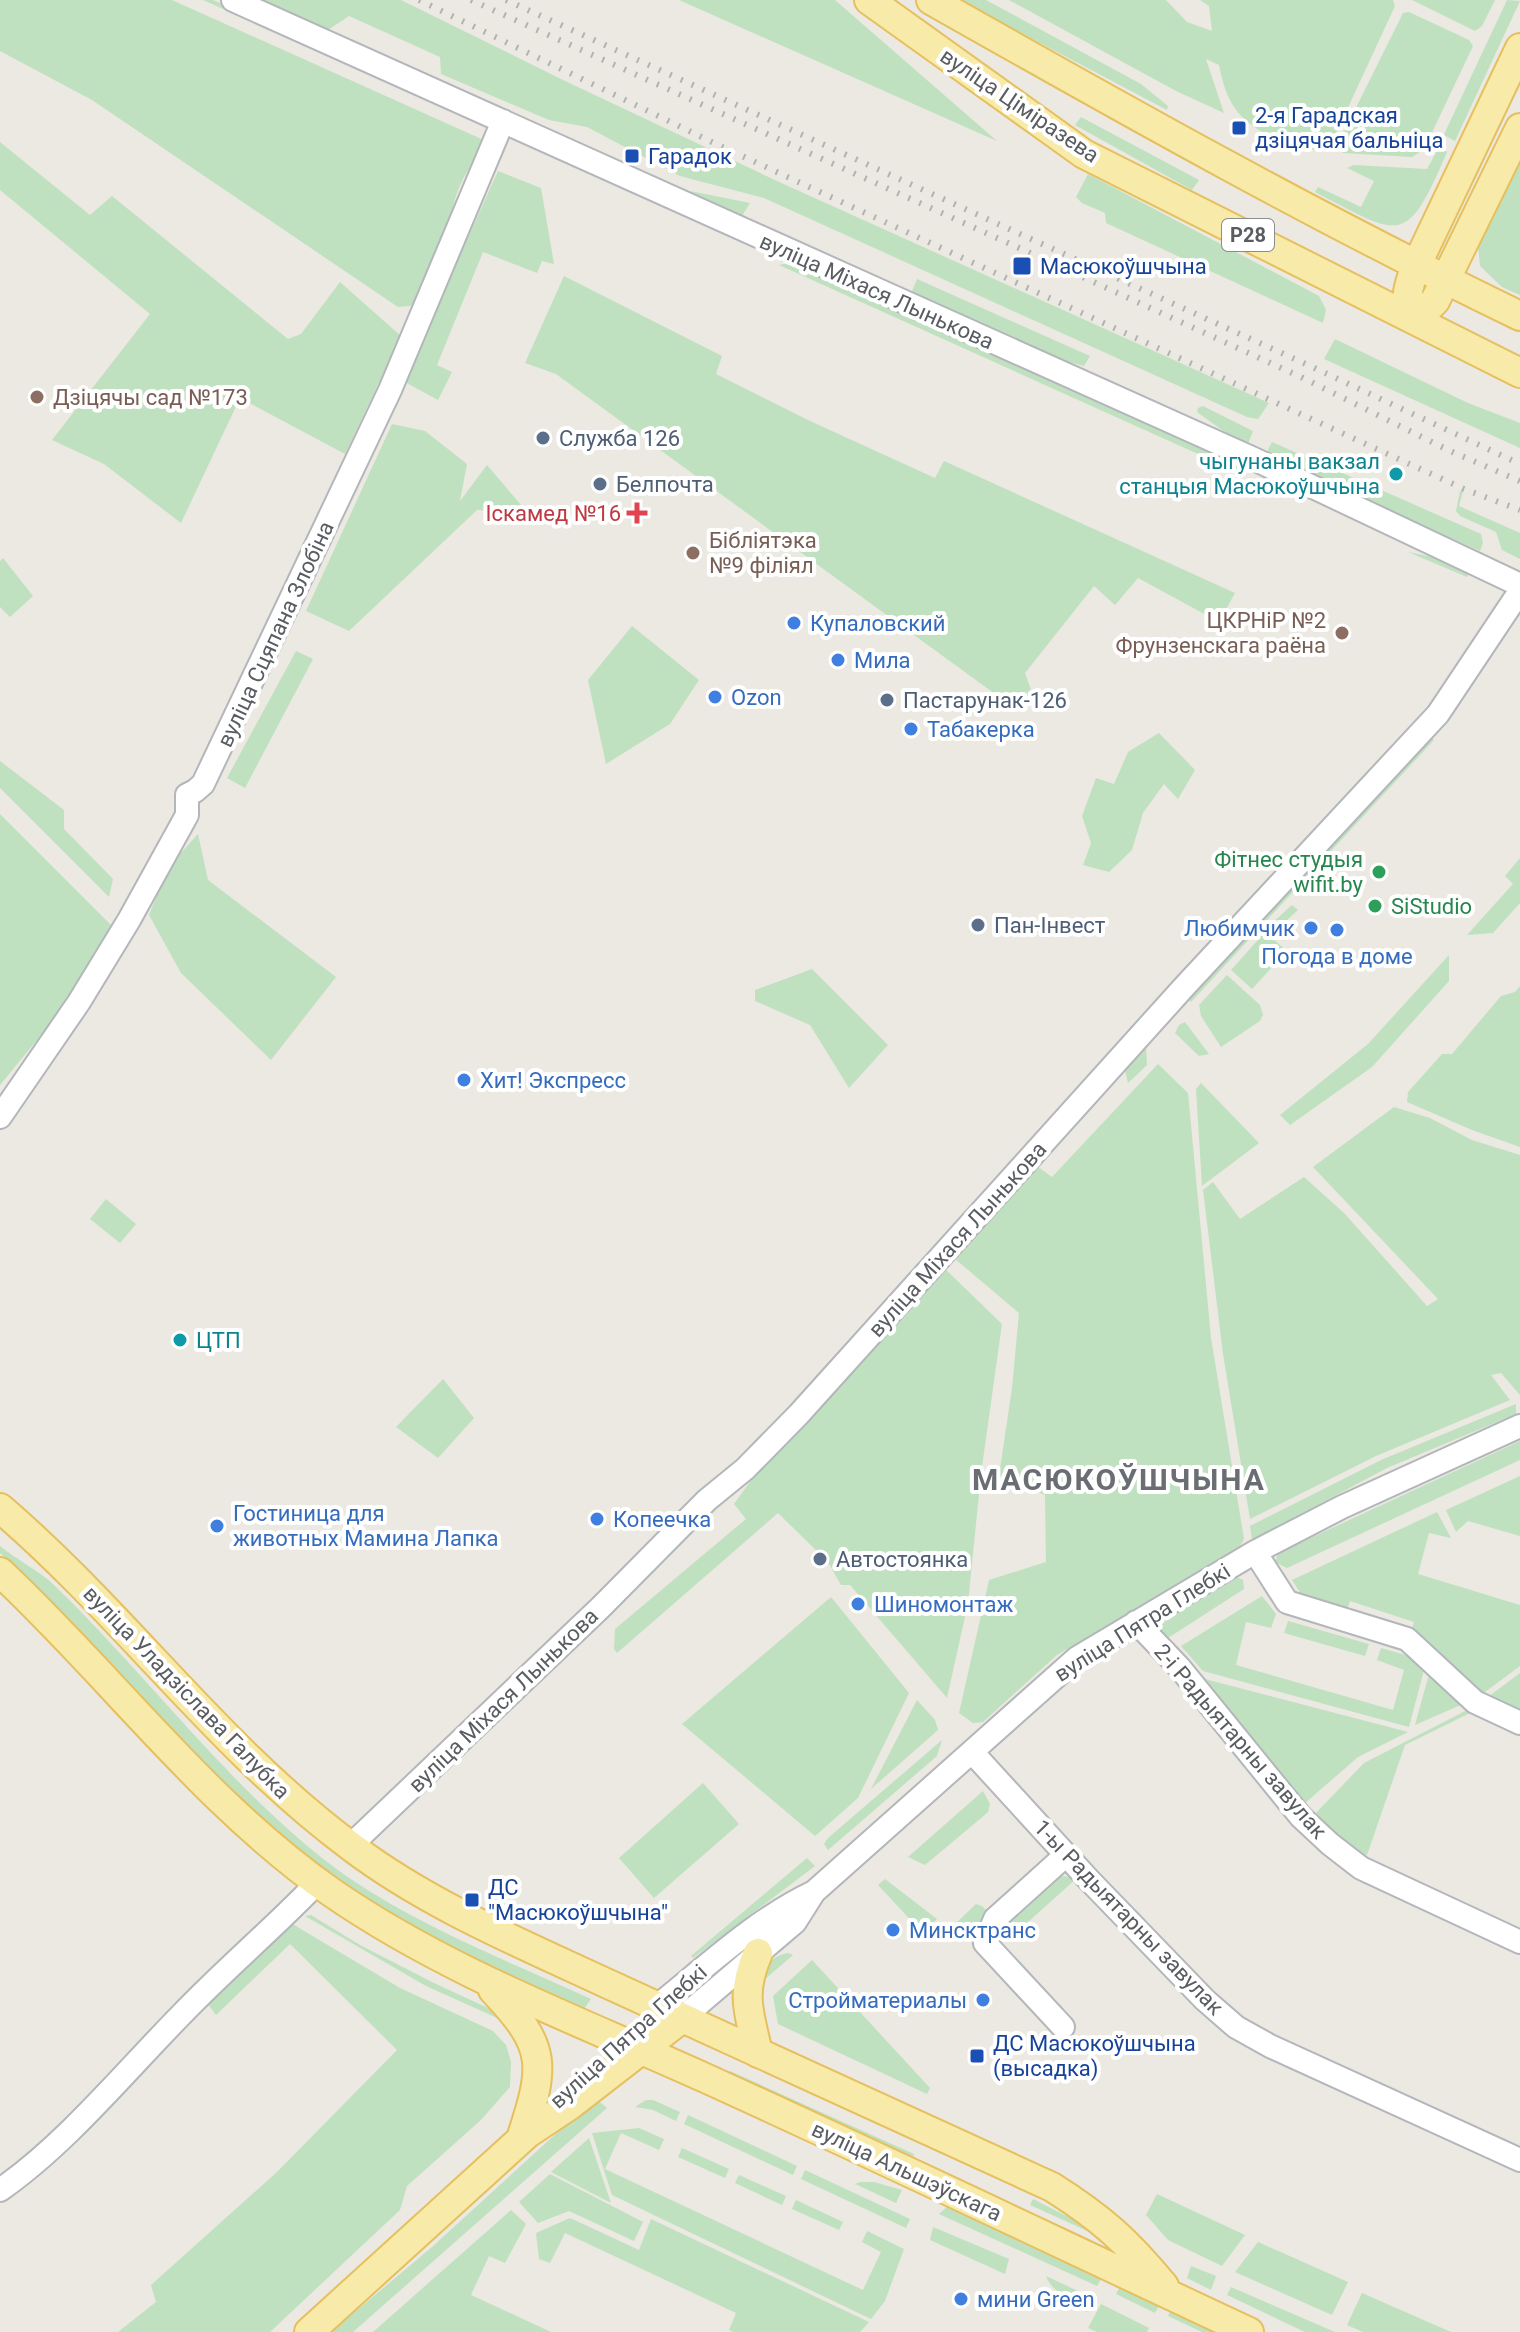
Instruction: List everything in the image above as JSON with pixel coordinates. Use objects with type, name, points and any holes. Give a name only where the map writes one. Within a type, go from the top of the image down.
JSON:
[{"type":"main road","name":"вуліца Ціміразева","points":[[869,0],[1084,154],[1520,373]]},
{"type":"main road","name":"вуліца Ціміразева","points":[[931,0],[1207,155],[1416,266],[1520,316]]},
{"type":"main road","points":[[1520,48],[1416,266],[1408,288],[1408,307],[1413,317],[1427,311],[1445,280],[1520,128]]},
{"type":"main road","name":"вуліца Уладзіслава Галубка","points":[[0,1508],[73,1576],[240,1751],[287,1796],[350,1846],[387,1872],[463,1915],[668,2013]]},
{"type":"main road","points":[[0,1572],[208,1788],[318,1882],[386,1926],[481,1978],[630,2045]]},
{"type":"main road","points":[[758,1953],[746,1991],[758,2053]]},
{"type":"main road","points":[[481,1978],[520,2019],[535,2053],[536,2094],[524,2136]]},
{"type":"main road","name":"вуліца Пятра Глебкі","points":[[309,2332],[524,2136],[570,2105],[630,2045],[668,2013]]},
{"type":"main road","name":"вуліца Альшэўскага","points":[[668,2013],[1052,2187],[1095,2214],[1129,2244],[1172,2296]]},
{"type":"main road","name":"вуліца Альшэўскага","points":[[630,2045],[915,2174],[1249,2332]]},
{"type":"street","name":"вуліца Міхася Лынькова","points":[[233,0],[1254,459],[1520,588],[1438,714],[1184,987],[799,1414],[350,1846]]},
{"type":"street","name":"вуліца Сцяпана Злобіна","points":[[0,1117],[79,1002],[129,920],[187,815],[187,795],[203,784],[390,390],[503,121]]},
{"type":"street","name":"вуліца Пятра Глебкі","points":[[668,2013],[758,1953],[795,1922],[814,1892],[1077,1658],[1255,1552],[1342,1507],[1520,1426]]},
{"type":"street","points":[[1255,1552],[1287,1602],[1407,1639],[1475,1702],[1520,1723]]},
{"type":"street","name":"2-і Радыятарны завулак","points":[[1136,1622],[1179,1667],[1301,1817],[1330,1844],[1361,1868],[1520,1942]]},
{"type":"street","name":"1-ы Радыятарны завулак","points":[[972,1752],[1205,2000],[1236,2027],[1270,2046],[1520,2160]]},
{"type":"street","points":[[1063,2027],[985,1943],[995,1919],[1066,1855]]},
{"type":"street","points":[[0,2190],[32,2168],[193,2002],[318,1882]]},
{"type":"street","name":"вуліца Пятра Глебкі","points":[[668,2013],[760,1922],[781,1907],[814,1892]]},
{"type":"green space","points":[[0,0],[172,0],[488,142],[462,180],[454,202],[451,225],[418,301],[410,306],[398,307],[92,100],[0,51]]},
{"type":"green space","points":[[203,0],[213,0],[465,112],[465,117]]},
{"type":"green space","points":[[261,0],[401,0],[777,181],[1269,403],[1258,419],[1247,417],[764,198],[680,176],[587,127],[549,120],[441,74],[440,57],[349,16],[328,30]]},
{"type":"green space","points":[[679,0],[835,0],[997,141]]},
{"type":"green space","points":[[959,0],[986,0],[1141,84],[1168,106],[1167,110]]},
{"type":"green space","points":[[1009,0],[1166,0],[1187,22],[1212,31],[1209,6],[1200,0],[1393,0],[1395,6],[1332,142],[1302,151],[1289,147],[1242,117],[1230,100],[1219,65],[1206,59],[1224,113],[1176,91]]},
{"type":"green space","points":[[1412,0],[1495,0],[1482,26],[1475,31]]},
{"type":"green space","points":[[1507,0],[1520,1],[1455,141],[1444,135]]},
{"type":"green space","points":[[1409,12],[1469,40],[1473,46],[1423,150],[1412,157],[1343,153],[1338,144],[1403,13]]},
{"type":"green space","points":[[1081,117],[1199,180],[1192,190],[1075,125]]},
{"type":"green space","points":[[0,142],[90,215],[112,196],[288,339],[301,334],[340,282],[401,336],[345,454],[240,398],[181,523],[104,464],[52,440],[150,314],[0,190]]},
{"type":"green space","points":[[1439,147],[1447,152],[1433,183],[1410,219],[1398,225],[1366,218],[1315,192],[1318,187],[1361,207],[1374,181],[1347,168],[1353,165],[1427,169]]},
{"type":"green space","points":[[1520,149],[1520,295],[1502,287],[1480,266],[1478,245]]},
{"type":"green space","points":[[498,171],[541,188],[554,264],[542,261],[537,273],[483,252],[437,365],[452,372],[438,400],[403,381]]},
{"type":"green space","points":[[1088,174],[1319,296],[1326,310],[1323,323],[1106,223],[1105,213],[1076,197]]},
{"type":"green space","points":[[690,191],[750,203],[742,216]]},
{"type":"green space","points":[[788,263],[1241,466],[1238,472],[779,265]]},
{"type":"green space","points":[[564,276],[722,356],[716,374],[810,421],[935,478],[944,461],[1235,593],[1219,622],[1138,578],[1115,605],[1094,586],[1025,673],[1032,693],[1017,710],[556,374],[525,363]]},
{"type":"green space","points":[[917,279],[1090,356],[1084,366],[1043,355],[910,296]]},
{"type":"green space","points":[[1335,339],[1468,403],[1520,423],[1520,448],[1324,359]]},
{"type":"green space","points":[[1203,406],[1253,431],[1248,444],[1233,438],[1197,412]]},
{"type":"green space","points":[[392,424],[425,431],[467,464],[460,501],[487,465],[527,512],[477,510],[349,631],[306,611]]},
{"type":"green space","points":[[1272,442],[1481,534],[1483,543],[1480,551],[1266,454]]},
{"type":"green space","points":[[1460,491],[1463,491],[1459,506],[1520,533],[1520,559],[1502,550],[1496,532],[1460,516],[1456,511]]},
{"type":"green space","points":[[1408,552],[1433,557],[1470,571],[1467,577]]},
{"type":"green space","points":[[3,558],[33,596],[10,617],[0,607],[0,561]]},
{"type":"green space","points":[[632,626],[699,680],[670,724],[606,764],[588,680]]},
{"type":"green space","points":[[296,651],[313,659],[245,788],[227,778]]},
{"type":"green space","points":[[1159,733],[1195,770],[1178,799],[1164,784],[1143,813],[1132,850],[1109,872],[1083,865],[1091,843],[1082,816],[1096,778],[1114,784],[1128,752]]},
{"type":"green space","points":[[1430,737],[1434,740],[1191,1002],[1187,998]]},
{"type":"green space","points":[[0,761],[64,810],[64,829],[113,879],[109,897],[0,788]]},
{"type":"green space","points":[[0,814],[117,931],[88,978],[0,1085]]},
{"type":"green space","points":[[198,834],[208,880],[336,977],[271,1060],[181,973],[149,915],[168,867]]},
{"type":"green space","points":[[1520,858],[1520,903],[1493,933],[1467,935],[1513,884],[1505,876]]},
{"type":"green space","points":[[1292,905],[1298,910],[1288,919],[1288,926],[1295,932],[1284,941],[1274,932],[1271,924]]},
{"type":"green space","points":[[1265,932],[1287,951],[1252,989],[1231,970]]},
{"type":"green space","points":[[1449,955],[1449,981],[1372,1067],[1290,1125],[1280,1115],[1368,1044]]},
{"type":"green space","points":[[812,969],[888,1045],[849,1088],[810,1025],[755,1001],[755,990]]},
{"type":"green space","points":[[1227,975],[1260,1005],[1263,1015],[1260,1021],[1221,1047],[1201,1016],[1199,1005]]},
{"type":"green space","points":[[1520,986],[1520,1147],[1407,1102],[1408,1092],[1442,1054],[1452,1054],[1501,996],[1515,992]]},
{"type":"green space","points":[[1185,1022],[1209,1054],[1199,1056],[1175,1033],[1179,1025]]},
{"type":"green space","points":[[1146,1046],[1147,1065],[1128,1083],[1124,1066]]},
{"type":"green space","points":[[1158,1064],[1188,1093],[1211,1338],[1244,1539],[1240,1546],[1057,1655],[983,1722],[973,1723],[959,1713],[989,1580],[1046,1562],[1045,1495],[999,1476],[1019,1313],[954,1258],[1031,1162],[1052,1177]]},
{"type":"green space","points":[[1201,1083],[1259,1143],[1202,1186],[1196,1089]]},
{"type":"green space","points":[[1394,1107],[1430,1118],[1472,1140],[1520,1155],[1520,1395],[1501,1373],[1491,1375],[1510,1400],[1376,1456],[1250,1519],[1223,1354],[1203,1190],[1213,1182],[1240,1219],[1304,1177],[1344,1213],[1427,1306],[1438,1299],[1313,1167]]},
{"type":"green space","points":[[106,1199],[136,1224],[120,1243],[90,1219]]},
{"type":"green space","points":[[943,1267],[1002,1324],[981,1474],[968,1603],[947,1698],[850,1585],[841,1585],[828,1562],[778,1513],[617,1653],[614,1649],[615,1629],[746,1519],[734,1504],[752,1479]]},
{"type":"green space","points":[[443,1379],[474,1418],[438,1458],[396,1427]]},
{"type":"green space","points":[[1516,1404],[1516,1414],[1387,1468],[1252,1540],[1250,1526],[1381,1460]]},
{"type":"green space","points":[[1520,1441],[1520,1460],[1287,1568],[1275,1562],[1278,1553]]},
{"type":"green space","points":[[1520,1476],[1520,1536],[1468,1521],[1456,1532],[1446,1510]]},
{"type":"green space","points":[[1437,1512],[1451,1538],[1429,1533],[1418,1574],[1520,1605],[1520,1666],[1477,1698],[1410,1635],[1414,1622],[1350,1601],[1346,1613],[1301,1594],[1292,1580]]},
{"type":"green space","points":[[0,1546],[54,1585],[251,1794],[322,1858],[418,1919],[591,1999],[584,2009],[408,1927],[294,1853],[171,1731],[54,1604],[0,1553]]},
{"type":"green space","points":[[1234,1576],[1243,1580],[1244,1589],[1168,1638],[1160,1635],[1160,1625]]},
{"type":"green space","points":[[1262,1596],[1276,1614],[1271,1628],[1246,1622],[1236,1665],[1393,1710],[1404,1670],[1377,1660],[1381,1648],[1409,1656],[1424,1670],[1409,1727],[1203,1671],[1181,1646]]},
{"type":"green space","points":[[831,1597],[909,1693],[858,1798],[815,1836],[682,1724]]},
{"type":"green space","points":[[1288,1621],[1369,1644],[1365,1656],[1284,1633]]},
{"type":"green space","points":[[1520,1673],[1520,1716],[1484,1700]]},
{"type":"green space","points":[[1429,1674],[1463,1704],[1415,1725]]},
{"type":"green space","points":[[1205,1679],[1408,1732],[1358,1757],[1304,1804]]},
{"type":"green space","points":[[917,1700],[935,1720],[938,1730],[871,1789]]},
{"type":"green space","points":[[1473,1707],[1520,1729],[1520,1735],[1470,1713],[1405,1745],[1367,1855],[1354,1853],[1313,1816],[1364,1763]]},
{"type":"green space","points":[[942,1740],[937,1756],[828,1850],[824,1844],[828,1838]]},
{"type":"green space","points":[[703,1783],[739,1824],[654,1898],[619,1858]]},
{"type":"green space","points":[[983,1791],[990,1804],[988,1812],[925,1865],[908,1857]]},
{"type":"green space","points":[[807,1858],[815,1866],[693,1958],[691,1956]]},
{"type":"green space","points":[[1063,1876],[1077,1878],[1009,1939],[1000,1933],[1003,1924],[1052,1880]]},
{"type":"green space","points":[[885,1879],[937,1919],[932,1924],[928,1921],[919,1929],[878,1885]]},
{"type":"green space","points":[[976,1904],[992,1916],[986,1915],[977,1927],[967,1926],[959,1932],[955,1930],[954,1925]]},
{"type":"green space","points":[[311,1915],[360,1945],[505,2016],[507,2026],[495,2017],[426,1986],[305,1916]]},
{"type":"green space","points":[[289,1922],[400,1988],[493,2031],[506,2045],[511,2062],[510,2087],[481,2120],[407,2186],[400,2210],[270,2332],[118,2332],[156,2302],[151,2285],[277,2172],[397,2050],[290,1944],[216,2015],[207,2003]]},
{"type":"green space","points":[[788,1953],[793,1955],[756,1987],[767,1965],[776,1957]]},
{"type":"green space","points":[[812,1960],[930,2088],[927,2094],[778,2024],[773,1996]]},
{"type":"green space","points":[[730,2071],[914,2154],[912,2159],[727,2077]]},
{"type":"green space","points":[[595,2098],[607,2108],[353,2332],[331,2332],[432,2247]]},
{"type":"green space","points":[[646,2100],[680,2112],[676,2121],[653,2110],[635,2107]]},
{"type":"green space","points":[[688,2115],[797,2166],[793,2175],[684,2124]]},
{"type":"green space","points":[[639,2128],[664,2139],[659,2150],[621,2133],[605,2169],[863,2290],[881,2252],[862,2242],[867,2231],[904,2249],[885,2301],[871,2319],[612,2195],[592,2133]]},
{"type":"green space","points":[[589,2138],[611,2203],[551,2172]]},
{"type":"green space","points":[[682,2148],[729,2169],[725,2178],[678,2157]]},
{"type":"green space","points":[[805,2170],[910,2219],[906,2228],[801,2179]]},
{"type":"green space","points":[[550,2174],[643,2222],[634,2241],[569,2211],[538,2223],[519,2202]]},
{"type":"green space","points":[[739,2175],[786,2196],[782,2205],[735,2183]]},
{"type":"green space","points":[[874,2182],[902,2190],[896,2203],[855,2184]]},
{"type":"green space","points":[[1157,2194],[1245,2235],[1222,2266],[1168,2240],[1146,2215]]},
{"type":"green space","points":[[1033,2199],[1090,2228],[1094,2234],[1030,2205]]},
{"type":"green space","points":[[796,2200],[843,2222],[839,2230],[792,2209]]},
{"type":"green space","points":[[949,2205],[1104,2274],[1097,2286],[939,2214]]},
{"type":"green space","points":[[511,2210],[526,2224],[505,2263],[489,2256],[471,2295],[551,2332],[373,2332]]},
{"type":"green space","points":[[570,2218],[639,2250],[651,2219],[869,2322],[860,2332],[733,2332],[729,2330],[736,2313],[565,2233],[550,2263],[539,2259],[536,2233]]},
{"type":"green space","points":[[933,2227],[1009,2259],[1005,2274],[930,2240]]},
{"type":"green space","points":[[1258,2242],[1348,2282],[1332,2315],[1235,2272]]},
{"type":"green space","points":[[1191,2266],[1216,2276],[1211,2290],[1187,2278]]},
{"type":"green space","points":[[1046,2276],[1093,2298],[1087,2312],[1069,2304]]},
{"type":"green space","points":[[1123,2281],[1162,2300],[1155,2313],[1116,2294]]},
{"type":"green space","points":[[1231,2287],[1335,2332],[1305,2332],[1227,2295]]},
{"type":"green space","points":[[1362,2293],[1451,2332],[1363,2332],[1347,2325]]},
{"type":"green space","points":[[1174,2303],[1235,2332],[1202,2332],[1168,2316]]},
{"type":"green space","points":[[1101,2304],[1149,2328],[1147,2332],[1097,2332],[1088,2328]]},
{"type":"railway","points":[[419,0],[714,143],[1464,489],[1520,510]]},
{"type":"railway","points":[[471,0],[1303,378],[1448,450],[1520,481]]},
{"type":"railway","points":[[506,0],[1520,464]]},
{"type":"place","name":"2-я Гарадская дзіцячая бальніца","points":[[1239,128]]},
{"type":"place","name":"Гарадок","points":[[632,156]]},
{"type":"place","name":"Масюкоўшчына","points":[[1022,266]]},
{"type":"place","name":"Дзіцячы сад №173","points":[[37,397]]},
{"type":"place","name":"Служба 126","points":[[543,438]]},
{"type":"place","name":"чыгунаны вакзал станцыя Масюкоўшчына","points":[[1396,474]]},
{"type":"place","name":"Белпочта","points":[[600,484]]},
{"type":"place","name":"Іскамед №16","points":[[637,513]]},
{"type":"place","name":"Бібліятэка №9 філіял","points":[[693,553]]},
{"type":"place","name":"Купаловский","points":[[794,623]]},
{"type":"place","name":"ЦКРНіР №2 Фрунзенскага раёна","points":[[1342,633]]},
{"type":"place","name":"Мила","points":[[838,660]]},
{"type":"place","name":"Ozon","points":[[715,697]]},
{"type":"place","name":"Пастарунак-126","points":[[887,700]]},
{"type":"place","name":"Табакерка","points":[[911,729]]},
{"type":"place","name":"Фітнес студыя wifit.by","points":[[1379,872]]},
{"type":"place","name":"SiStudio","points":[[1375,906]]},
{"type":"place","name":"Пан-Інвест","points":[[978,925]]},
{"type":"place","name":"Любимчик","points":[[1311,928]]},
{"type":"place","name":"Погода в доме","points":[[1337,930]]},
{"type":"place","name":"Хит! Экспресс","points":[[464,1080]]},
{"type":"place","name":"ЦТП","points":[[180,1340]]},
{"type":"place","name":"Копеечка","points":[[597,1519]]},
{"type":"place","name":"Гостиница для животных Мамина Лапка","points":[[217,1526]]},
{"type":"place","name":"Автостоянка","points":[[820,1559]]},
{"type":"place","name":"Шиномонтаж","points":[[858,1604]]},
{"type":"place","name":"ДС \"Масюкоўшчына\"","points":[[472,1900]]},
{"type":"place","name":"Минсктранс","points":[[893,1930]]},
{"type":"place","name":"Стройматериалы","points":[[983,2000]]},
{"type":"place","name":"ДС Масюкоўшчына (высадка)","points":[[977,2056]]},
{"type":"place","name":"мини Green","points":[[961,2299]]},
{"type":"district","name":"МАСЮКОЎШЧЫНА","points":[[1119,1480]]}]
